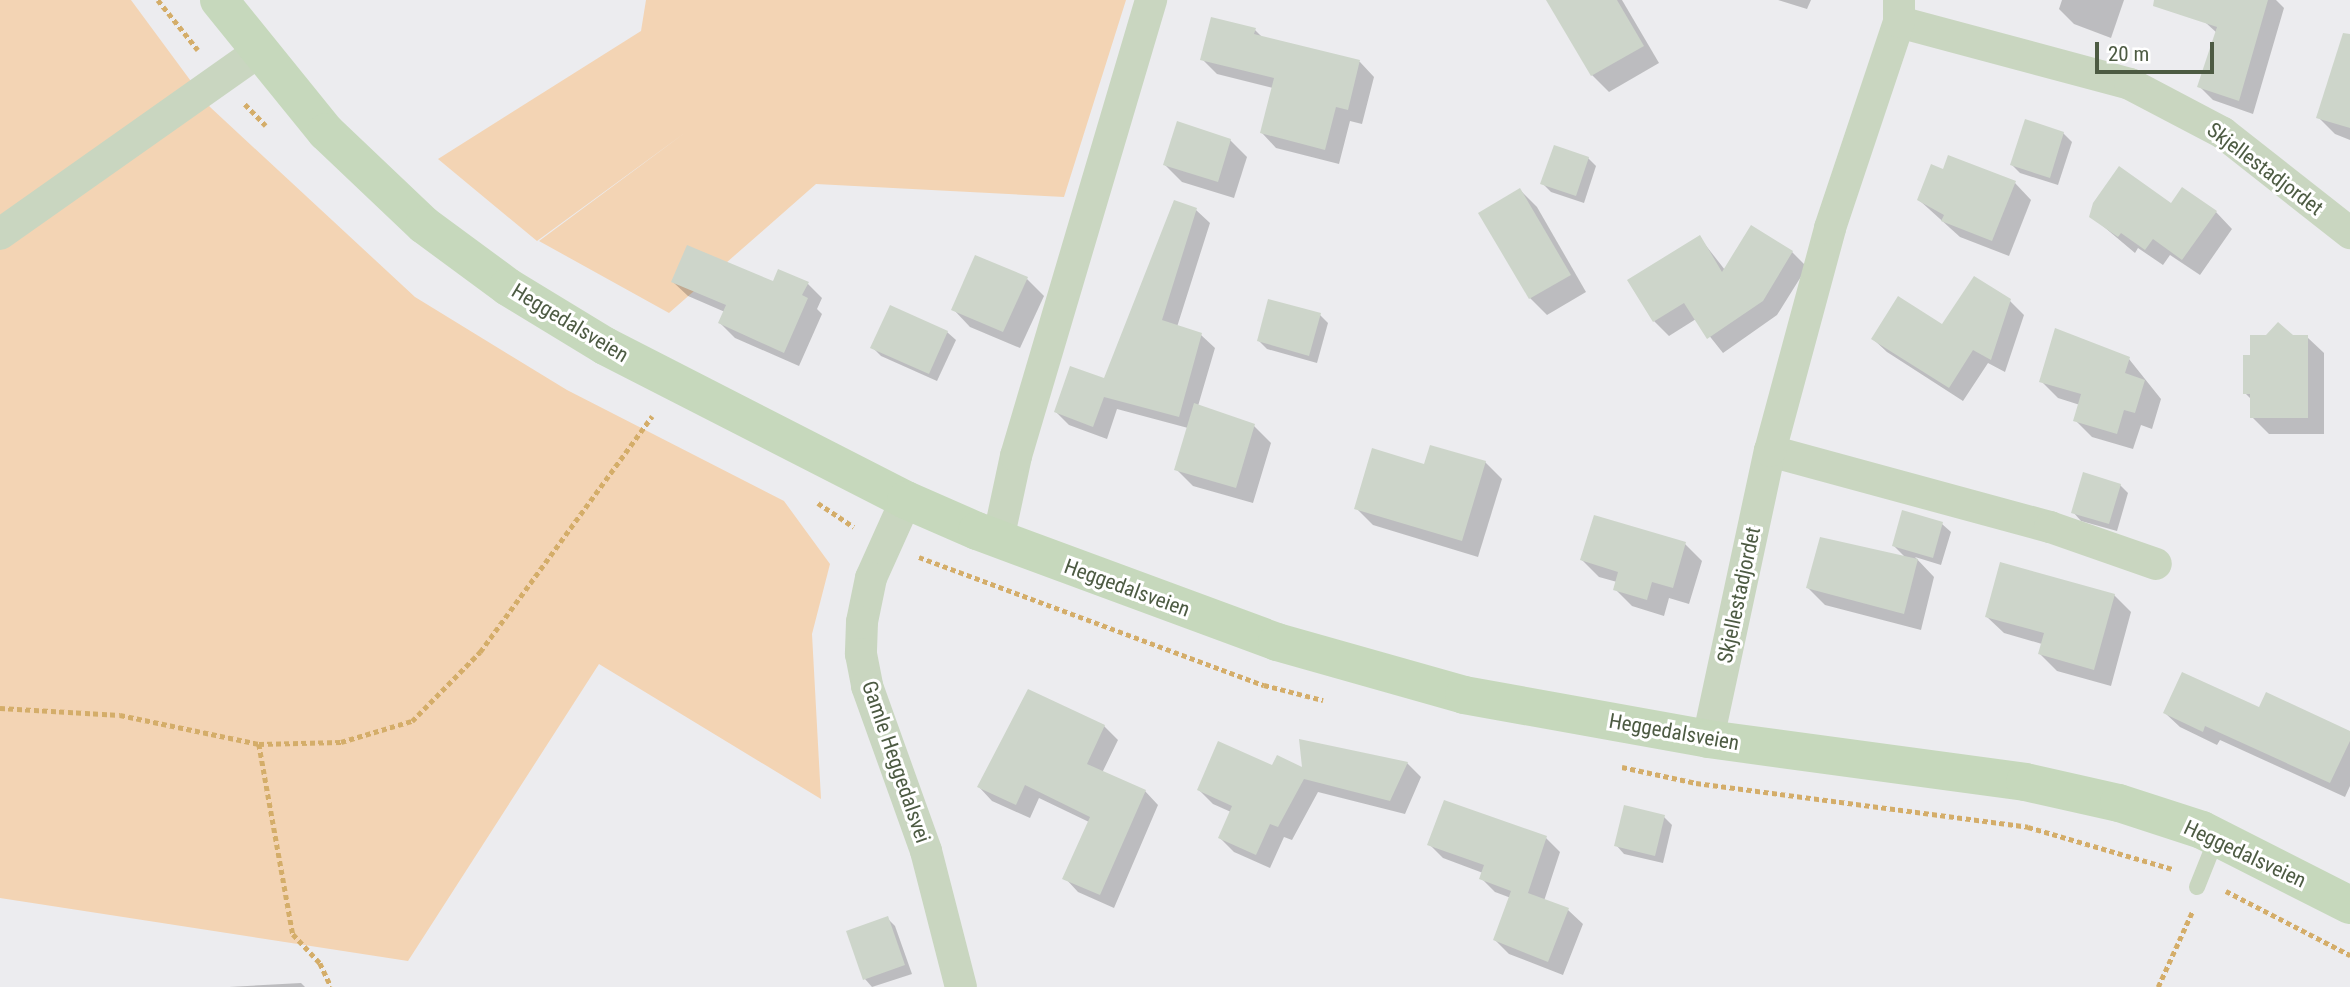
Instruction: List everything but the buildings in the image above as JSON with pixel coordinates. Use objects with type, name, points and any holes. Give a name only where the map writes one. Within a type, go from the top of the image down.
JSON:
[{"type":"main road","name":"Heggedalsveien","points":[[219,0],[326,132],[424,225],[508,287],[605,346],[906,500],[998,540],[1277,642],[1450,691],[1708,739],[2025,782],[2119,803],[2217,837],[2350,905]]},
{"type":"street","points":[[998,540],[1016,456],[1151,0]]},
{"type":"street","name":"Skjellestadjordet","points":[[1708,739],[1770,451],[1830,228],[1899,11],[2130,84],[2223,133],[2350,233]]},
{"type":"street","points":[[0,234],[261,50]]},
{"type":"street","points":[[1770,451],[2050,527],[2156,564]]},
{"type":"street","name":"Gamle Heggedalsvei","points":[[906,500],[871,578],[862,622],[861,654],[867,686],[926,851],[961,987]]},
{"type":"lane","points":[[2197,887],[2217,837]]},
{"type":"path","points":[[0,708],[120,715],[259,744],[341,742],[412,720],[480,652],[645,425]]},
{"type":"path","points":[[259,744],[293,934],[320,963],[331,987]]},
{"type":"path","points":[[2158,987],[2187,929],[2197,887]]},
{"type":"shaded area","points":[[0,0],[131,0],[210,107],[415,297],[567,390],[784,501],[830,564],[812,634],[821,799],[599,664],[408,961],[0,898]]},
{"type":"shaded area","points":[[646,0],[1126,0],[1064,197],[816,184],[669,313],[539,241],[686,132],[537,241],[438,159],[641,31]]}]
